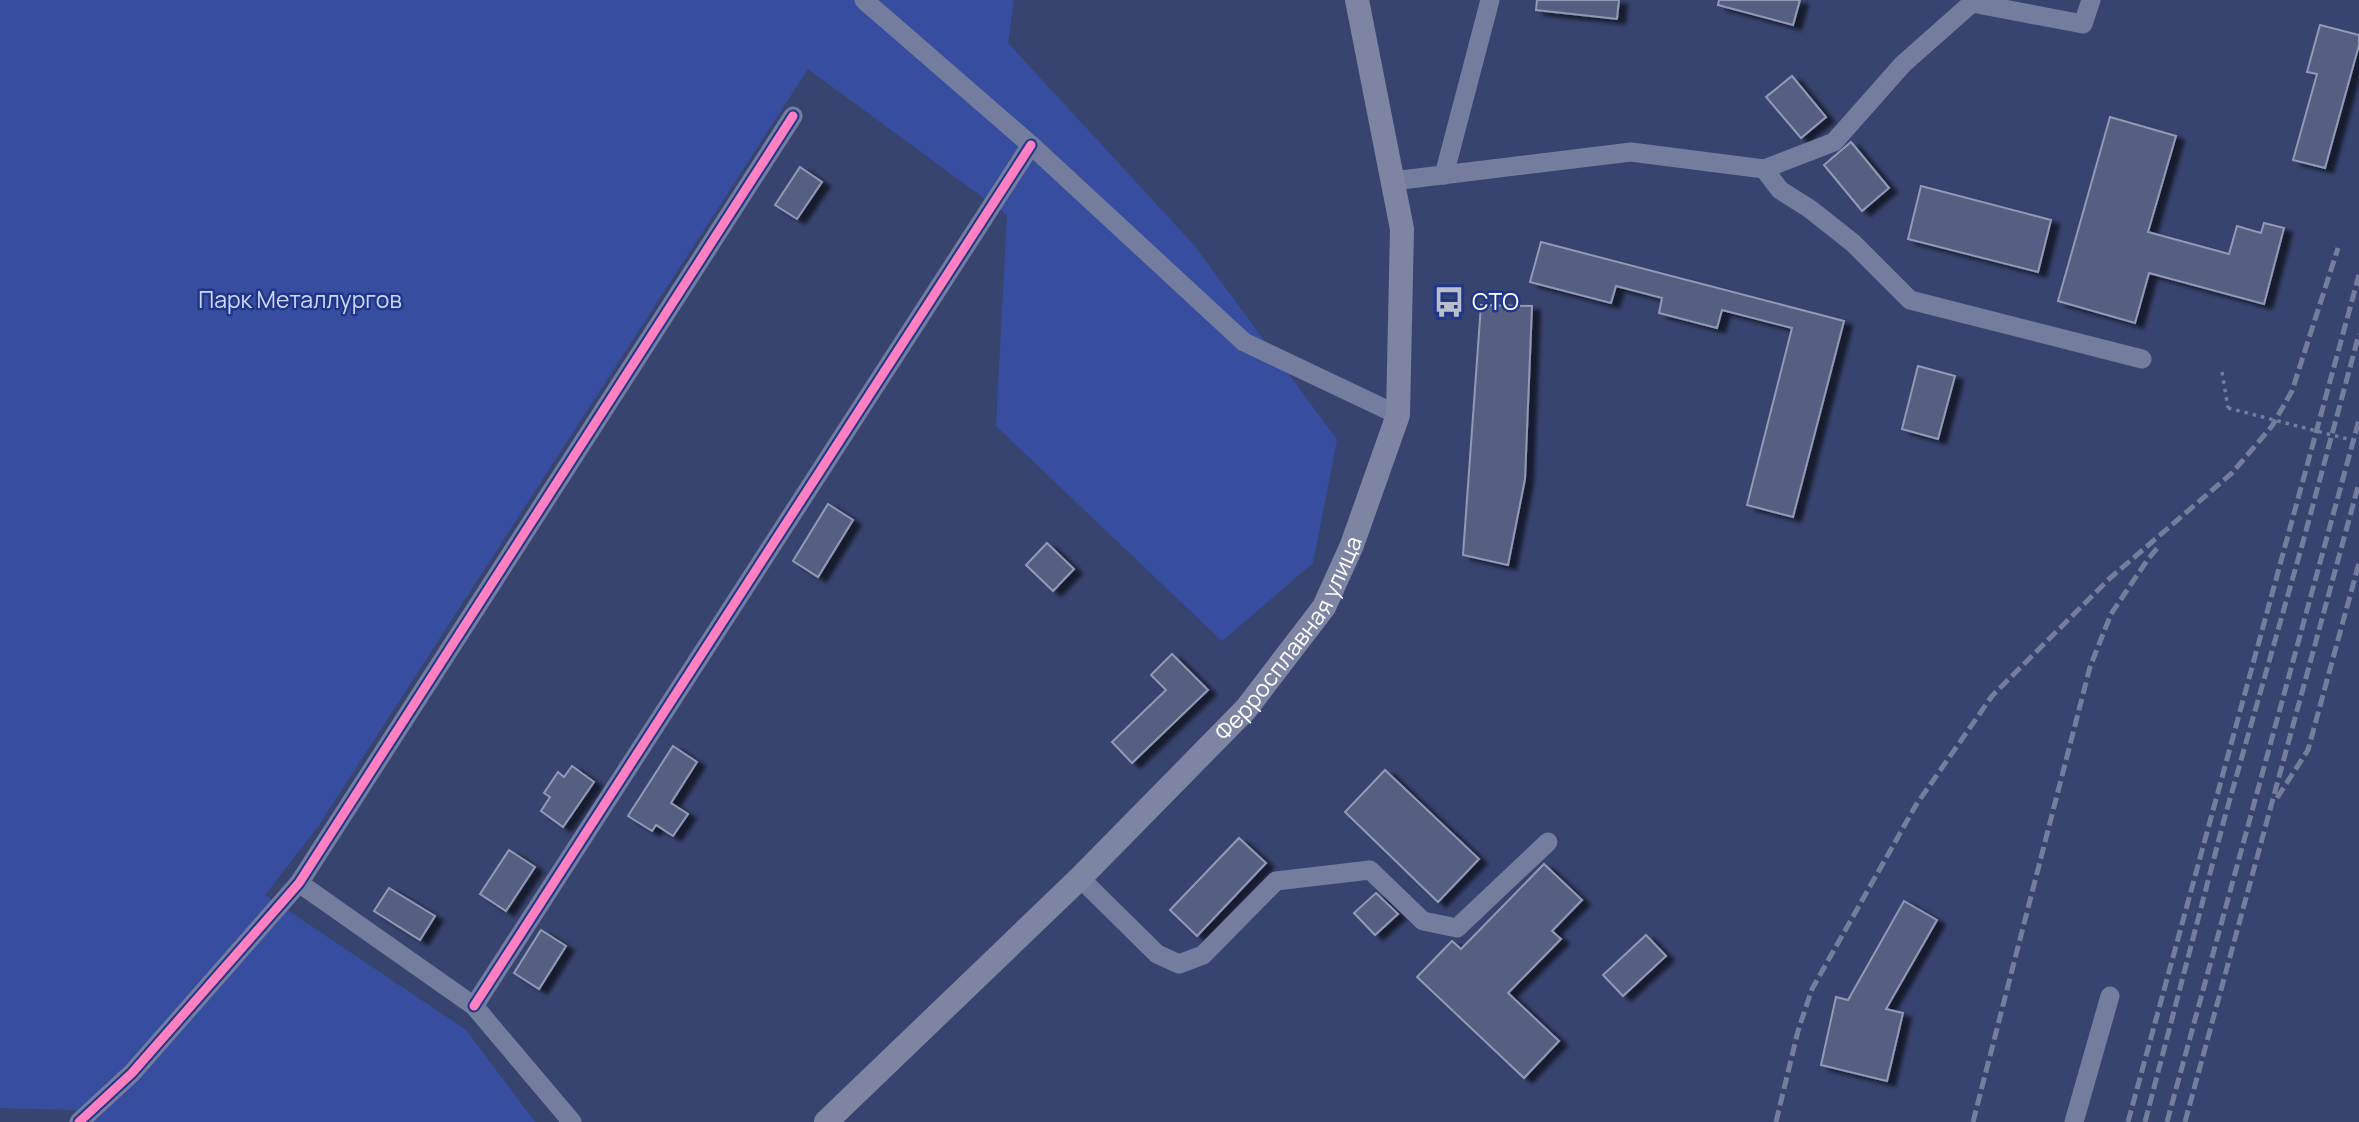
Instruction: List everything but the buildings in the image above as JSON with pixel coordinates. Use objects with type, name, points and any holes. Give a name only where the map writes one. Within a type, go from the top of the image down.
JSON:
[{"type":"main road","name":"Ферросплавная улица","points":[[826,1122],[1080,878],[1246,709],[1324,607],[1352,545],[1398,415],[1402,229],[1357,0]]},
{"type":"street","points":[[864,0],[1031,145],[1244,342],[1398,415]]},
{"type":"street","points":[[1444,175],[1490,0]]},
{"type":"street","points":[[1393,181],[1631,152],[1764,169],[1834,142],[1903,64],[1972,4],[2084,24],[2091,0]]},
{"type":"street","points":[[79,1122],[132,1073],[299,883],[793,116]]},
{"type":"street","points":[[474,1006],[1031,145]]},
{"type":"street","points":[[1764,169],[1780,190],[1810,209],[1853,243],[1910,300],[2142,359]]},
{"type":"street","points":[[1080,878],[1157,954],[1179,964],[1203,955],[1276,881],[1370,870],[1423,922],[1457,928],[1548,842]]},
{"type":"street","points":[[299,883],[474,1006],[572,1122]]},
{"type":"street","points":[[2074,1122],[2110,996]]},
{"type":"path","points":[[2222,372],[2228,408],[2359,443]]},
{"type":"green space","name":"Парк Металлургов","points":[[0,0],[1014,0],[1008,43],[1194,245],[1337,440],[1313,563],[1222,641],[996,426],[1007,215],[808,69],[319,825],[265,895],[466,1030],[535,1122],[75,1122],[75,1110],[0,1108]]},
{"type":"railway","points":[[1776,1122],[1798,1031],[1812,989],[1916,805],[1992,696],[2109,579],[2232,473],[2272,426],[2292,391],[2338,248]]},
{"type":"railway","points":[[2128,1122],[2359,275]]},
{"type":"railway","points":[[2145,1122],[2224,820],[2359,334]]},
{"type":"railway","points":[[2167,1122],[2359,420]]},
{"type":"railway","points":[[2185,1122],[2359,483]]},
{"type":"railway","points":[[1973,1122],[2090,667],[2111,614],[2160,545]]},
{"type":"railway","points":[[2277,798],[2308,750],[2359,563]]},
{"type":"cycle path","points":[[79,1122],[132,1073],[299,883],[793,116]]},
{"type":"cycle path","points":[[474,1006],[1031,145]]},
{"type":"place","name":"СТО","points":[[1449,302]]}]
